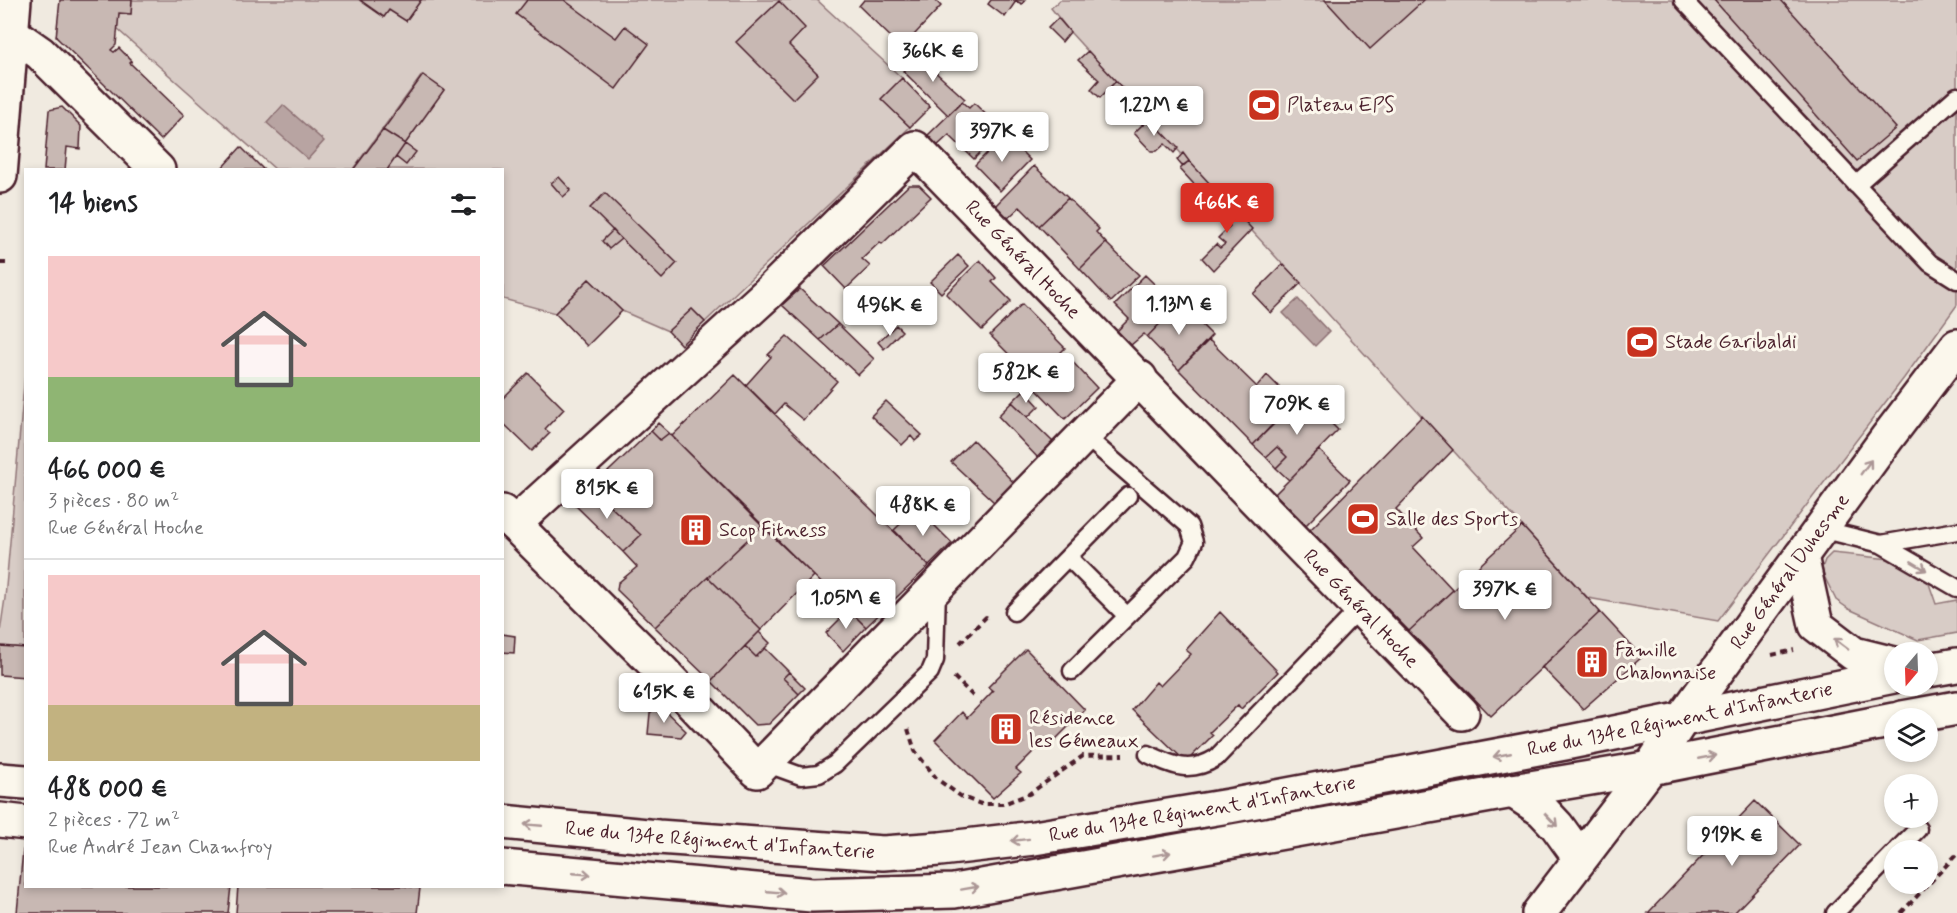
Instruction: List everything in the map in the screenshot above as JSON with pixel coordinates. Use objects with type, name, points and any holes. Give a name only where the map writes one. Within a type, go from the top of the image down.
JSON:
[{"type":"street","points":[[0,176],[6,29],[14,0]]},
{"type":"street","points":[[6,29],[40,53],[156,168]]},
{"type":"street","name":"Rue Général Hoche","points":[[508,518],[767,294],[915,148],[1462,713]]},
{"type":"street","name":"Rue Général Duhesme","points":[[1539,913],[1650,768],[1683,718],[1957,346]]},
{"type":"street","points":[[508,518],[761,767],[1140,378]]},
{"type":"street","points":[[1801,556],[1816,625],[1854,654],[1884,662]]},
{"type":"street","points":[[1938,668],[1957,665]]},
{"type":"street","name":"Rue du 134e Régiment d'Infanterie","points":[[504,822],[658,837],[883,853],[940,849],[1034,838],[1229,806],[1570,742],[1884,678]]},
{"type":"street","points":[[1938,711],[1957,708]]},
{"type":"street","name":"Rue du 134e Régiment d'Infanterie","points":[[504,867],[812,895],[954,891],[1650,768],[1884,722]]},
{"type":"street","points":[[0,780],[24,783]]},
{"type":"street","points":[[1513,791],[1542,810],[1557,826],[1580,858]]},
{"type":"street","points":[[0,820],[24,823]]},
{"type":"lane","points":[[1683,0],[1930,263],[1957,280]]},
{"type":"lane","points":[[1856,185],[1957,96]]},
{"type":"lane","points":[[1072,671],[1187,557],[1194,542],[1189,525],[1084,435]]},
{"type":"lane","points":[[1014,612],[1128,496]]},
{"type":"lane","points":[[1821,529],[1881,544],[1957,588]]},
{"type":"lane","points":[[1881,544],[1957,531]]},
{"type":"lane","points":[[1068,557],[1127,616]]},
{"type":"lane","points":[[761,767],[801,776],[819,774],[835,764],[930,672],[935,660],[937,587]]},
{"type":"lane","points":[[1148,754],[1170,765],[1197,768],[1216,758],[1361,608]]},
{"type":"lane","points":[[1907,840],[1918,829]]},
{"type":"lane","points":[[1835,913],[1884,864]]},
{"type":"path","points":[[0,263],[8,263]]},
{"type":"path","points":[[910,692],[908,727],[915,751],[938,779],[962,796],[981,804],[1003,804],[1029,794],[1083,756],[1148,754]]},
{"type":"path","points":[[1901,913],[1957,854]]},
{"type":"shaded area","points":[[132,0],[359,0],[384,17],[389,10],[406,21],[421,0],[817,0],[902,78],[882,99],[910,127],[705,322],[692,309],[668,331],[622,311],[589,279],[555,313],[504,299],[504,168],[388,168],[444,90],[422,75],[354,168],[274,168],[117,29],[119,13],[131,14]]},
{"type":"shaded area","name":"Stade Garibaldi","points":[[1060,0],[1957,0],[1957,305],[1718,621],[1588,598],[1070,32],[1051,8]]},
{"type":"shaded area","points":[[283,105],[324,141],[308,159],[267,123]]},
{"type":"shaded area","points":[[1298,299],[1329,332],[1315,346],[1283,313]]},
{"type":"shaded area","points":[[24,385],[24,648],[0,646]]},
{"type":"shaded area","points":[[1832,553],[1890,559],[1926,575],[1936,604],[1957,600],[1957,633],[1918,640],[1849,609],[1836,600],[1825,578],[1822,568],[1825,560]]},
{"type":"building","points":[[60,0],[132,0],[131,14],[119,13],[116,45],[111,50],[114,52],[119,48],[132,61],[130,63],[184,115],[161,140],[56,37]]},
{"type":"building","points":[[360,0],[421,0],[406,21],[389,10],[384,17]]},
{"type":"building","points":[[527,0],[564,0],[616,38],[625,26],[649,44],[616,89],[516,14]]},
{"type":"building","points":[[864,0],[935,0],[941,6],[902,48],[859,6]]},
{"type":"building","points":[[991,0],[1025,0],[1022,4],[1016,1],[1005,17],[988,4]]},
{"type":"building","points":[[1325,0],[1424,0],[1370,49]]},
{"type":"building","points":[[1714,0],[1781,0],[1896,128],[1857,161]]},
{"type":"building","points":[[779,1],[805,28],[789,45],[818,74],[793,99],[736,42]]},
{"type":"building","points":[[1058,18],[1070,32],[1062,42],[1048,28]]},
{"type":"building","points":[[923,51],[937,65],[933,70],[965,99],[948,115],[903,71]]},
{"type":"building","points":[[1088,51],[1116,81],[1100,98],[1091,89],[1099,80],[1078,60]]},
{"type":"building","points":[[423,75],[444,90],[405,144],[383,130]]},
{"type":"building","points":[[902,78],[930,107],[910,127],[881,99]]},
{"type":"building","points":[[1116,81],[1149,118],[1143,125],[1122,102],[1120,104],[1107,90]]},
{"type":"building","points":[[962,102],[969,108],[974,103],[1002,130],[974,159],[949,135],[937,146],[927,136]]},
{"type":"building","points":[[62,107],[81,126],[80,149],[67,147],[65,168],[44,168],[49,110]]},
{"type":"building","points":[[1149,118],[1178,148],[1174,153],[1165,144],[1157,151],[1151,151],[1134,133]]},
{"type":"building","points":[[383,130],[405,144],[388,168],[354,168]]},
{"type":"building","points":[[1005,135],[1030,160],[1000,191],[975,165]]},
{"type":"building","points":[[405,144],[416,152],[406,165],[396,157]]},
{"type":"building","points":[[241,147],[262,168],[222,168]]},
{"type":"building","points":[[1183,153],[1189,161],[1182,166],[1177,160]]},
{"type":"building","points":[[1189,161],[1222,197],[1213,205],[1180,169]]},
{"type":"building","points":[[1034,166],[1068,198],[1039,226],[1020,207],[1007,219],[995,206]]},
{"type":"building","points":[[559,177],[571,190],[563,197],[551,183]]},
{"type":"building","points":[[909,185],[919,185],[931,197],[882,244],[880,242],[862,259],[870,266],[846,289],[824,266]]},
{"type":"building","points":[[605,193],[677,263],[662,279],[590,208]]},
{"type":"building","points":[[1204,195],[1213,205],[1205,213],[1195,203]]},
{"type":"building","points":[[1222,197],[1252,229],[1213,270],[1202,258],[1216,244],[1220,248],[1225,244],[1218,238],[1230,226],[1212,206]]},
{"type":"building","points":[[1068,198],[1099,229],[1096,232],[1106,243],[1080,269],[1039,226]]},
{"type":"building","points":[[613,230],[621,239],[609,249],[602,241]]},
{"type":"building","points":[[1106,243],[1139,275],[1111,302],[1080,269]]},
{"type":"building","points":[[958,255],[969,266],[941,293],[930,282]]},
{"type":"building","points":[[980,260],[996,278],[992,282],[1011,301],[982,330],[946,294]]},
{"type":"building","points":[[1283,264],[1301,283],[1271,313],[1253,294]]},
{"type":"building","points":[[1145,275],[1177,306],[1147,337],[1144,334],[1131,345],[1117,331],[1129,319],[1115,305]]},
{"type":"building","points":[[589,279],[622,311],[587,346],[555,313]]},
{"type":"building","points":[[800,289],[838,324],[820,340],[782,305]]},
{"type":"building","points":[[1180,303],[1212,335],[1179,370],[1147,337]]},
{"type":"building","points":[[1022,304],[1065,348],[1034,380],[990,335]]},
{"type":"building","points":[[692,309],[705,322],[681,345],[668,331]]},
{"type":"building","points":[[838,324],[874,359],[858,375],[820,340]]},
{"type":"building","points":[[896,325],[902,331],[884,349],[878,342]]},
{"type":"building","points":[[787,336],[837,381],[803,420],[784,404],[775,414],[746,385],[771,357],[768,355]]},
{"type":"building","points":[[1209,340],[1257,387],[1267,375],[1295,403],[1253,445],[1179,370]]},
{"type":"building","points":[[1066,355],[1097,388],[1065,419],[1034,387]]},
{"type":"building","points":[[528,373],[564,409],[545,429],[550,433],[532,451],[504,424],[504,397]]},
{"type":"building","points":[[735,375],[929,566],[866,627],[672,436]]},
{"type":"building","points":[[1024,390],[1039,406],[1028,417],[1012,402]]},
{"type":"building","points":[[1302,394],[1338,430],[1289,480],[1276,468],[1287,457],[1277,447],[1266,457],[1253,445]]},
{"type":"building","points":[[886,401],[922,435],[915,441],[911,436],[902,445],[871,416]]},
{"type":"building","points":[[1012,402],[1054,443],[1038,458],[998,416]]},
{"type":"building","name":"Salle des Sports","points":[[1422,416],[1453,450],[1396,509],[1423,538],[1413,547],[1453,590],[1409,631],[1310,530]]},
{"type":"building","points":[[658,423],[669,433],[660,440],[651,431]]},
{"type":"building","name":"Scop Fitness","points":[[651,431],[660,440],[669,433],[762,526],[655,627],[617,590],[618,583],[637,567],[623,552],[641,535],[591,488]]},
{"type":"building","points":[[973,440],[1014,483],[994,502],[951,462]]},
{"type":"building","points":[[1277,447],[1287,457],[1276,468],[1266,457]]},
{"type":"building","points":[[1319,450],[1350,480],[1306,525],[1275,494]]},
{"type":"building","points":[[591,488],[641,535],[623,552],[573,503]]},
{"type":"building","points":[[917,508],[952,543],[929,566],[894,530]]},
{"type":"building","points":[[762,526],[814,576],[761,630],[708,577]]},
{"type":"building","points":[[1522,526],[1600,612],[1491,716],[1409,631]]},
{"type":"building","points":[[708,577],[761,630],[711,681],[655,627]]},
{"type":"building","points":[[849,610],[866,627],[843,651],[826,633]]},
{"type":"building","name":"Résidence les Gémeaux","points":[[1220,612],[1278,672],[1241,709],[1238,705],[1210,732],[1213,735],[1186,762],[1132,710],[1156,682],[1160,686],[1191,654],[1186,650]]},
{"type":"building","name":"Famille Chalonnaise","points":[[1600,612],[1642,657],[1583,709],[1542,667]]},
{"type":"building","points":[[759,632],[770,643],[756,657],[745,646]]},
{"type":"building","points":[[504,634],[515,636],[514,653],[504,652]]},
{"type":"building","points":[[0,646],[24,648],[24,677],[0,675]]},
{"type":"building","points":[[745,646],[756,657],[765,648],[789,672],[783,678],[799,694],[769,724],[755,725],[711,681]]},
{"type":"building","name":"Résidence les Gémeaux","points":[[1026,649],[1085,710],[1048,747],[1043,742],[1016,769],[1021,773],[993,798],[935,740],[962,712],[967,718],[993,691],[988,687]]},
{"type":"building","points":[[789,672],[805,688],[799,694],[783,678]]},
{"type":"building","points":[[659,705],[686,731],[681,737],[648,734],[650,713]]},
{"type":"building","points":[[1755,801],[1800,845],[1734,913],[1648,913]]},
{"type":"building","points":[[23,850],[24,888],[231,888],[228,913],[17,913]]},
{"type":"building","points":[[238,888],[420,888],[417,913],[236,913]]},
{"type":"place","name":"Plateau EPS","points":[[1264,105]]},
{"type":"place","name":"Stade Garibaldi","points":[[1642,342]]},
{"type":"place","name":"Salle des Sports","points":[[1363,519]]},
{"type":"place","name":"Scop Fitness","points":[[696,530]]},
{"type":"place","name":"Famille Chalonnaise","points":[[1592,662]]},
{"type":"place","name":"Résidence les Gémeaux","points":[[1006,729]]}]
